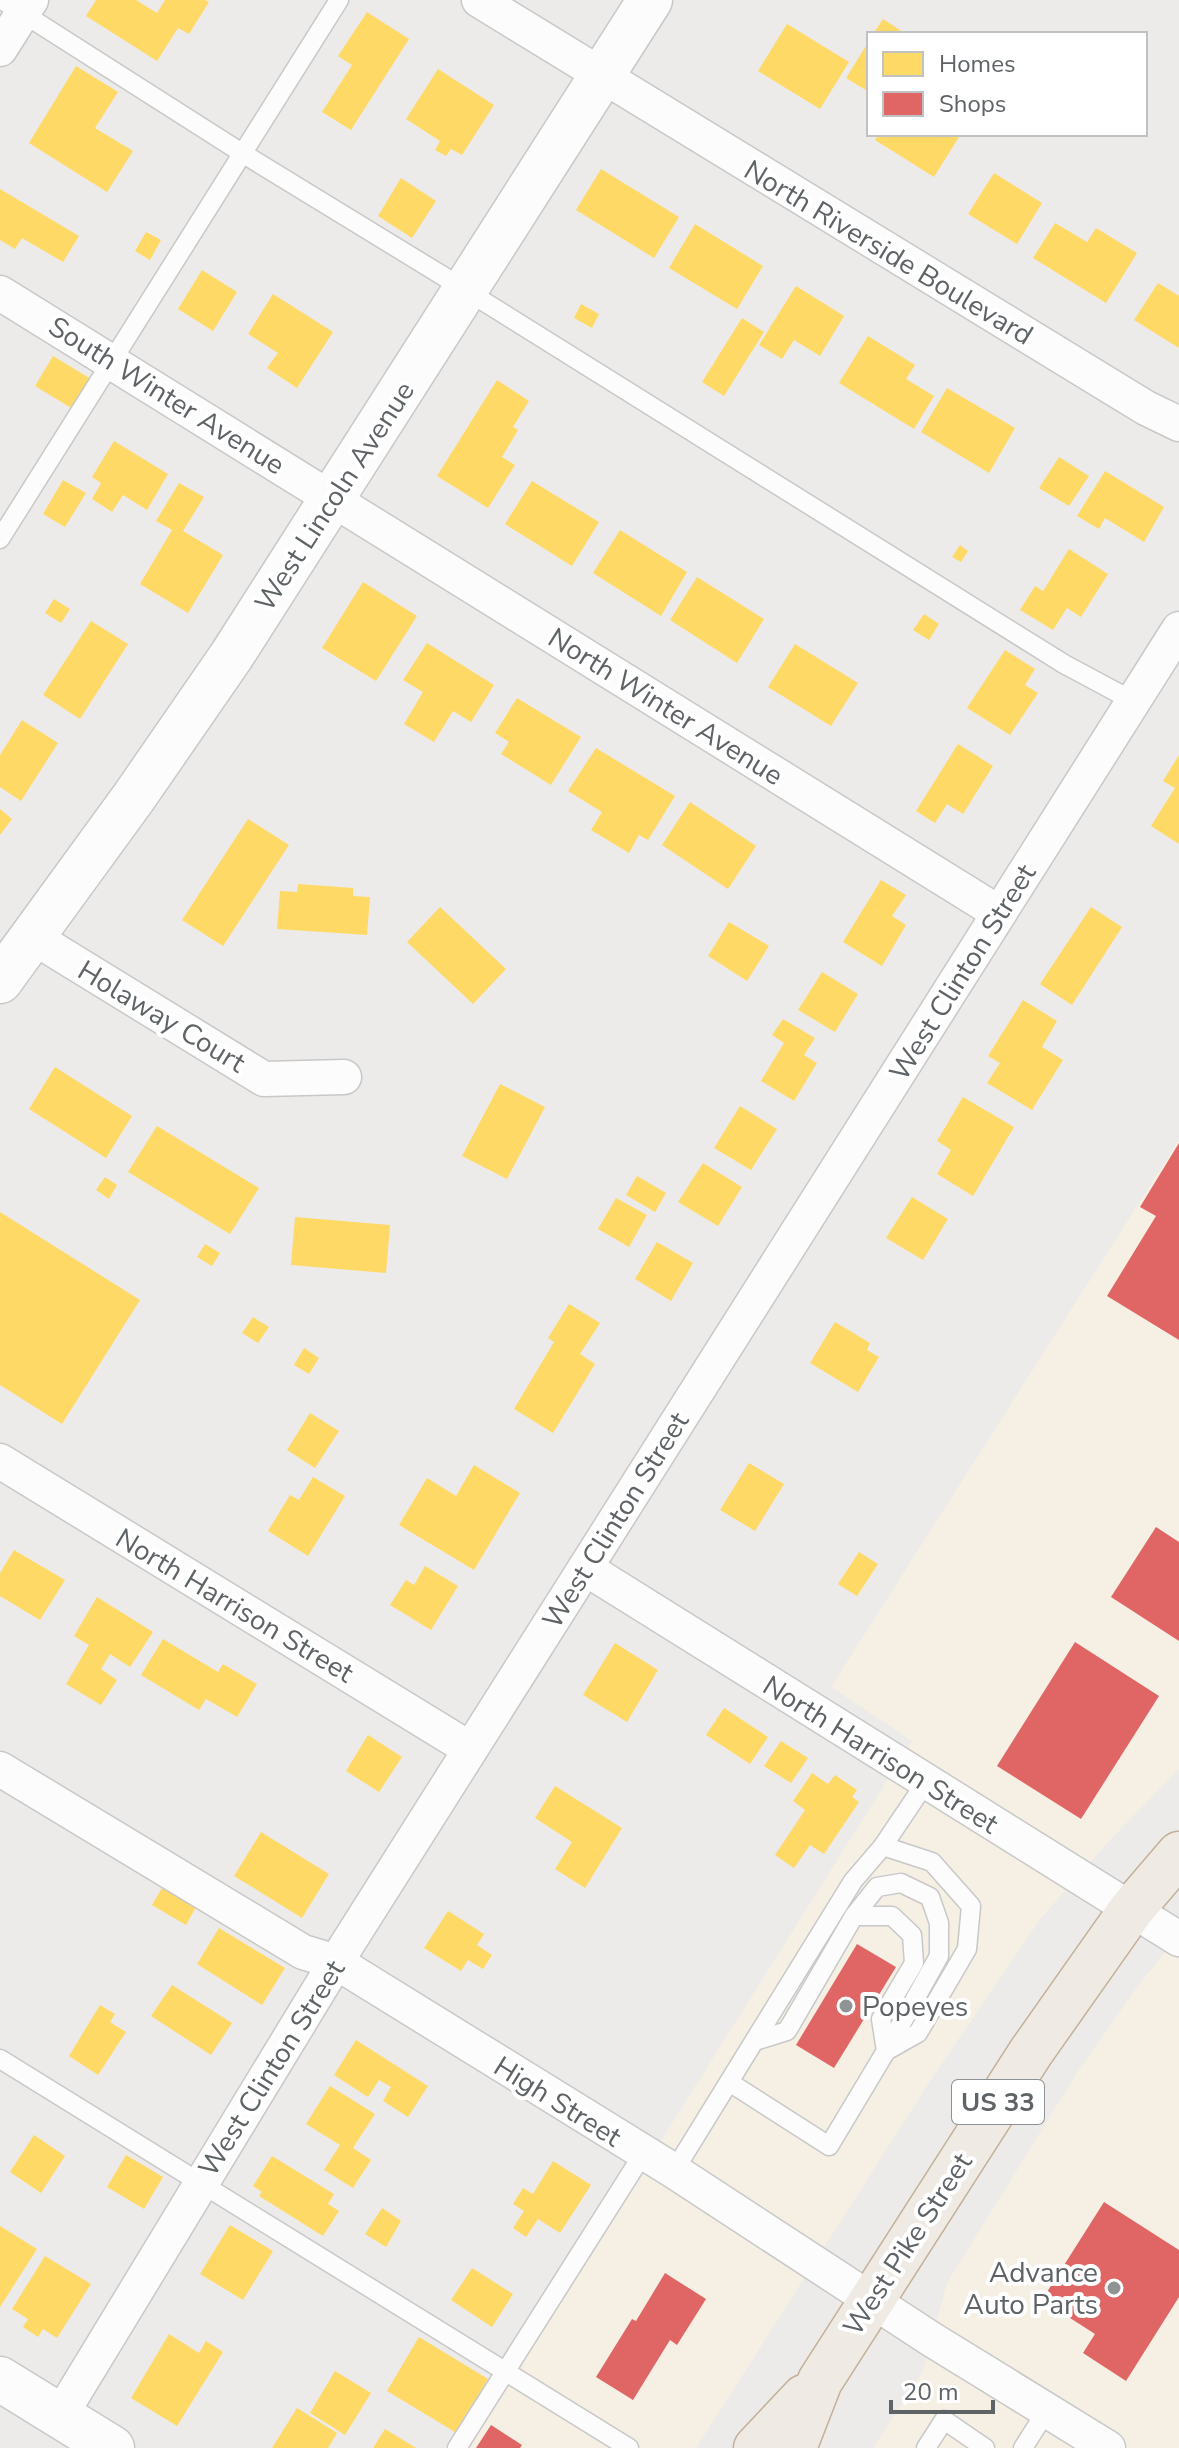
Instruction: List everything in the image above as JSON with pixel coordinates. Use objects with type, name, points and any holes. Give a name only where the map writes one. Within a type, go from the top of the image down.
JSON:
[{"type":"highway","name":"US 33","points":[[1131,1910],[1179,1854]]},
{"type":"highway","name":"West Pike Street","points":[[794,2448],[820,2381],[871,2299],[1031,2052],[1131,1910]]},
{"type":"highway","name":"West Pike Street","points":[[756,2448],[820,2381]]},
{"type":"street","name":"North Riverside Boulevard","points":[[479,0],[1146,408],[1179,424]]},
{"type":"street","name":"West Lincoln Avenue","points":[[0,981],[232,655],[650,0]]},
{"type":"street","points":[[0,49],[18,4]]},
{"type":"street","name":"South Winter Avenue","points":[[0,293],[334,498]]},
{"type":"street","name":"North Winter Avenue","points":[[334,498],[999,913]]},
{"type":"street","name":"West Clinton Street","points":[[60,2416],[336,1962],[1179,629]]},
{"type":"street","name":"Holaway Court","points":[[33,937],[264,1079],[344,1077]]},
{"type":"street","name":"North Harrison Street","points":[[0,1461],[470,1749]]},
{"type":"street","name":"North Harrison Street","points":[[585,1568],[1179,1939]]},
{"type":"street","name":"High Street","points":[[0,1769],[303,1952],[336,1962],[674,2171],[1108,2448]]},
{"type":"street","points":[[0,2379],[112,2448]]},
{"type":"lane","points":[[0,539],[339,0]]},
{"type":"lane","points":[[18,4],[242,153],[1064,664],[1133,701]]},
{"type":"lane","points":[[674,2171],[853,1881],[883,1846],[926,1782]]},
{"type":"lane","points":[[883,1846],[932,1862],[971,1906],[967,1949],[918,2033],[886,2051]]},
{"type":"lane","points":[[729,2082],[829,2146],[939,1956],[939,1923],[930,1897],[901,1883],[877,1887],[854,1916],[787,2031],[755,2041]]},
{"type":"lane","points":[[854,1916],[892,1916],[912,1935],[914,1963],[881,2019],[886,2051]]},
{"type":"lane","points":[[0,2059],[629,2448]]},
{"type":"lane","points":[[457,2448],[643,2154]]},
{"type":"lane","points":[[1023,2448],[1047,2410]]},
{"type":"lane","points":[[926,2448],[944,2420],[985,2448]]},
{"type":"shaded area","points":[[1179,1140],[1179,1769],[1041,1918],[932,2078],[696,2448],[468,2448],[912,1741],[831,1687]]},
{"type":"shaded area","points":[[1179,1934],[1179,2448],[873,2448],[923,2371],[947,2283],[1080,2068]]},
{"type":"building: Homes","points":[[96,0],[136,0],[157,13],[165,0],[209,2],[189,34],[178,28],[157,61],[86,16]]},
{"type":"building: Homes","points":[[367,12],[409,39],[351,130],[322,112],[352,65],[338,56]]},
{"type":"building: Homes","points":[[883,19],[903,32],[874,32]]},
{"type":"building: Homes","points":[[787,24],[849,62],[820,109],[758,71]]},
{"type":"building: Homes","points":[[867,44],[867,91],[846,78]]},
{"type":"building: Homes","points":[[76,66],[118,92],[95,128],[133,151],[107,192],[29,143]]},
{"type":"building: Homes","points":[[438,69],[494,105],[462,155],[451,149],[446,156],[435,150],[440,141],[406,119]]},
{"type":"building: Homes","points":[[878,136],[959,137],[934,177],[875,140]]},
{"type":"building: Homes","points":[[601,169],[679,217],[654,258],[576,210]]},
{"type":"building: Homes","points":[[994,173],[1042,203],[1017,244],[968,214]]},
{"type":"building: Homes","points":[[401,178],[436,201],[412,238],[378,216]]},
{"type":"building: Homes","points":[[0,189],[79,236],[63,262],[22,238],[15,249],[0,240]]},
{"type":"building: Homes","points":[[1055,223],[1087,242],[1096,228],[1137,253],[1106,303],[1033,258]]},
{"type":"building: Homes","points":[[695,224],[763,266],[737,309],[669,268]]},
{"type":"building: Homes","points":[[146,232],[161,240],[150,260],[135,251]]},
{"type":"building: Homes","points":[[202,270],[237,292],[213,331],[178,309]]},
{"type":"building: Homes","points":[[1158,283],[1179,296],[1179,348],[1134,320]]},
{"type":"building: Homes","points":[[796,286],[844,316],[820,356],[794,340],[782,359],[759,345]]},
{"type":"building: Homes","points":[[273,294],[333,332],[297,388],[267,368],[278,353],[248,334]]},
{"type":"building: Homes","points":[[581,304],[599,314],[592,328],[574,318]]},
{"type":"building: Homes","points":[[742,318],[764,332],[724,396],[702,382]]},
{"type":"building: Homes","points":[[868,336],[915,365],[906,379],[934,396],[914,429],[839,383]]},
{"type":"building: Homes","points":[[53,356],[91,379],[73,409],[35,386]]},
{"type":"building: Homes","points":[[497,380],[529,401],[513,427],[518,430],[502,457],[515,465],[488,508],[437,476]]},
{"type":"building: Homes","points":[[947,388],[1015,428],[989,473],[921,432]]},
{"type":"building: Homes","points":[[114,441],[168,474],[147,510],[123,495],[112,512],[92,499],[101,483],[92,477]]},
{"type":"building: Homes","points":[[1059,457],[1089,476],[1069,506],[1039,488]]},
{"type":"building: Homes","points":[[1105,471],[1164,507],[1144,542],[1105,518],[1099,529],[1077,516]]},
{"type":"building: Homes","points":[[63,480],[86,493],[65,527],[43,514]]},
{"type":"building: Homes","points":[[532,481],[599,522],[572,566],[505,524]]},
{"type":"building: Homes","points":[[179,483],[204,497],[183,531],[223,555],[188,613],[140,584],[172,530],[156,521]]},
{"type":"building: Homes","points":[[620,530],[687,572],[661,616],[593,573]]},
{"type":"building: Homes","points":[[960,545],[968,551],[961,562],[952,557]]},
{"type":"building: Homes","points":[[1069,549],[1108,574],[1081,617],[1067,608],[1053,630],[1020,610],[1035,586],[1043,591]]},
{"type":"building: Homes","points":[[697,577],[764,619],[737,663],[670,620]]},
{"type":"building: Homes","points":[[363,582],[417,616],[376,681],[322,648]]},
{"type":"building: Homes","points":[[54,599],[70,609],[61,623],[45,613]]},
{"type":"building: Homes","points":[[924,614],[939,624],[929,640],[913,630]]},
{"type":"building: Homes","points":[[91,621],[128,644],[80,719],[43,695]]},
{"type":"building: Homes","points":[[427,643],[494,685],[471,722],[453,711],[434,742],[404,724],[423,692],[403,680]]},
{"type":"building: Homes","points":[[795,644],[858,683],[831,726],[768,687]]},
{"type":"building: Homes","points":[[1005,650],[1035,669],[1025,685],[1038,693],[1010,735],[967,708]]},
{"type":"building: Homes","points":[[517,698],[581,737],[551,785],[501,754],[509,742],[495,733]]},
{"type":"building: Homes","points":[[22,720],[58,743],[21,801],[0,787],[0,755]]},
{"type":"building: Homes","points":[[958,744],[993,766],[963,814],[947,804],[935,823],[916,811]]},
{"type":"building: Homes","points":[[596,748],[675,796],[648,840],[639,835],[629,853],[591,830],[602,812],[568,791]]},
{"type":"building: Homes","points":[[1179,755],[1179,844],[1151,826],[1175,788],[1163,781]]},
{"type":"building: Homes","points":[[690,802],[756,846],[728,889],[662,845]]},
{"type":"building: Homes","points":[[0,809],[12,819],[0,835]]},
{"type":"building: Homes","points":[[248,819],[289,845],[223,946],[182,920]]},
{"type":"building: Homes","points":[[881,880],[906,895],[892,916],[906,925],[882,966],[843,942]]},
{"type":"building: Homes","points":[[298,884],[353,888],[353,896],[370,897],[367,935],[277,929],[280,891],[297,892]]},
{"type":"building: Homes","points":[[440,907],[506,969],[473,1004],[407,942]]},
{"type":"building: Homes","points":[[1091,907],[1122,927],[1072,1005],[1040,984]]},
{"type":"building: Homes","points":[[729,922],[769,946],[747,981],[708,956]]},
{"type":"building: Homes","points":[[822,972],[858,994],[835,1032],[798,1010]]},
{"type":"building: Homes","points":[[1023,1000],[1057,1021],[1042,1047],[1063,1060],[1032,1110],[987,1083],[1000,1063],[988,1056]]},
{"type":"building: Homes","points":[[783,1019],[815,1038],[804,1055],[817,1063],[794,1101],[761,1081],[784,1043],[772,1035]]},
{"type":"building: Homes","points":[[55,1067],[132,1116],[106,1158],[29,1109]]},
{"type":"building: Homes","points":[[500,1084],[545,1107],[507,1179],[462,1156]]},
{"type":"building: Homes","points":[[963,1097],[1014,1127],[973,1196],[937,1174],[951,1150],[937,1141]]},
{"type":"building: Homes","points":[[740,1106],[777,1129],[751,1170],[714,1148]]},
{"type":"building: Homes","points":[[157,1126],[259,1188],[230,1234],[128,1172]]},
{"type":"building: Homes","points":[[703,1163],[742,1187],[718,1226],[678,1202]]},
{"type":"building: Homes","points":[[637,1176],[666,1193],[655,1212],[626,1195]]},
{"type":"building: Homes","points":[[105,1177],[117,1185],[109,1199],[96,1190]]},
{"type":"building: Homes","points":[[912,1197],[948,1219],[923,1260],[886,1238]]},
{"type":"building: Homes","points":[[616,1198],[647,1215],[629,1247],[598,1229]]},
{"type":"building: Homes","points":[[0,1212],[140,1300],[62,1424],[0,1385]]},
{"type":"building: Homes","points":[[295,1217],[390,1225],[386,1273],[291,1265]]},
{"type":"building: Homes","points":[[657,1242],[693,1263],[671,1301],[635,1279]]},
{"type":"building: Homes","points":[[205,1244],[220,1253],[212,1266],[197,1257]]},
{"type":"building: Homes","points":[[569,1304],[600,1323],[580,1354],[595,1364],[553,1433],[514,1409],[554,1342],[548,1338]]},
{"type":"building: Homes","points":[[253,1317],[269,1327],[258,1343],[242,1333]]},
{"type":"building: Homes","points":[[835,1322],[870,1343],[867,1350],[879,1357],[858,1392],[810,1363]]},
{"type":"building: Homes","points":[[304,1348],[319,1358],[309,1374],[294,1365]]},
{"type":"building: Homes","points":[[310,1413],[339,1431],[315,1468],[287,1450]]},
{"type":"building: Homes","points":[[749,1463],[784,1484],[755,1531],[720,1510]]},
{"type":"building: Homes","points":[[474,1465],[520,1493],[474,1570],[399,1525],[427,1478],[456,1496]]},
{"type":"building: Homes","points":[[313,1477],[345,1496],[308,1556],[268,1531],[290,1495],[299,1500]]},
{"type":"building: Homes","points":[[14,1550],[65,1580],[40,1620],[0,1596],[0,1573]]},
{"type":"building: Homes","points":[[859,1552],[878,1564],[857,1596],[838,1584]]},
{"type":"building: Homes","points":[[425,1566],[458,1586],[431,1630],[390,1605],[406,1580],[414,1585]]},
{"type":"building: Homes","points":[[97,1597],[153,1632],[130,1667],[110,1654],[101,1669],[117,1680],[101,1705],[66,1684],[89,1645],[74,1636]]},
{"type":"building: Homes","points":[[163,1639],[218,1672],[223,1664],[257,1684],[237,1717],[206,1699],[199,1710],[141,1675]]},
{"type":"building: Homes","points":[[615,1643],[658,1670],[627,1722],[583,1695]]},
{"type":"building: Homes","points":[[724,1708],[768,1737],[750,1764],[706,1735]]},
{"type":"building: Homes","points":[[368,1735],[402,1757],[379,1792],[346,1771]]},
{"type":"building: Homes","points":[[781,1741],[808,1758],[791,1783],[764,1766]]},
{"type":"building: Homes","points":[[812,1773],[828,1784],[835,1775],[857,1790],[852,1797],[859,1802],[824,1854],[810,1845],[794,1868],[775,1855],[805,1810],[793,1801]]},
{"type":"building: Homes","points":[[555,1786],[622,1828],[585,1888],[555,1869],[572,1842],[535,1818]]},
{"type":"building: Homes","points":[[261,1832],[329,1874],[302,1918],[234,1876]]},
{"type":"building: Homes","points":[[162,1888],[196,1907],[186,1925],[152,1905]]},
{"type":"building: Homes","points":[[448,1911],[484,1934],[477,1945],[492,1955],[483,1969],[468,1960],[461,1971],[424,1948]]},
{"type":"building: Homes","points":[[219,1928],[285,1968],[262,2005],[197,1964]]},
{"type":"building: Homes","points":[[172,1985],[232,2023],[211,2055],[151,2016]]},
{"type":"building: Homes","points":[[100,2005],[115,2014],[110,2022],[126,2032],[98,2075],[69,2056]]},
{"type":"building: Homes","points":[[356,2040],[428,2086],[408,2117],[383,2101],[391,2087],[379,2080],[368,2097],[334,2075]]},
{"type":"building: Homes","points":[[330,2086],[375,2114],[353,2148],[371,2160],[353,2188],[324,2170],[340,2145],[306,2124]]},
{"type":"building: Homes","points":[[34,2135],[65,2156],[41,2193],[10,2172]]},
{"type":"building: Homes","points":[[126,2155],[163,2177],[144,2209],[107,2187]]},
{"type":"building: Homes","points":[[272,2156],[334,2194],[328,2204],[339,2211],[323,2236],[259,2196],[262,2192],[253,2186]]},
{"type":"building: Homes","points":[[553,2161],[591,2185],[560,2233],[538,2219],[526,2237],[513,2228],[524,2211],[513,2204],[523,2188],[533,2194]]},
{"type":"building: Homes","points":[[382,2208],[401,2221],[386,2247],[365,2234]]},
{"type":"building: Homes","points":[[230,2225],[273,2251],[243,2300],[200,2274]]},
{"type":"building: Homes","points":[[0,2226],[37,2249],[0,2307]]},
{"type":"building: Homes","points":[[45,2256],[91,2284],[57,2338],[43,2329],[38,2337],[23,2327],[28,2319],[12,2309]]},
{"type":"building: Homes","points":[[472,2268],[513,2294],[492,2327],[451,2300]]},
{"type":"building: Homes","points":[[169,2334],[199,2353],[206,2341],[223,2352],[177,2426],[131,2398]]},
{"type":"building: Homes","points":[[419,2337],[488,2379],[455,2432],[387,2391]]},
{"type":"building: Homes","points":[[335,2371],[371,2393],[345,2435],[310,2413]]},
{"type":"building: Homes","points":[[297,2408],[337,2433],[328,2448],[272,2448]]},
{"type":"building: Homes","points":[[385,2429],[416,2448],[373,2448]]},
{"type":"building: Shops","points":[[1179,1143],[1179,1340],[1107,1296],[1156,1216],[1140,1207]]},
{"type":"building: Shops","points":[[1156,1527],[1179,1542],[1179,1641],[1111,1597]]},
{"type":"building: Shops","points":[[1075,1642],[1159,1696],[1081,1819],[997,1766]]},
{"type":"building: Shops","name":"Popeyes","points":[[857,1944],[896,1967],[834,2068],[796,2045]]},
{"type":"building: Shops","points":[[1104,2202],[1179,2250],[1179,2297],[1126,2381],[1083,2353],[1095,2334],[1042,2300]]},
{"type":"building: Shops","points":[[665,2273],[706,2299],[677,2345],[670,2340],[633,2400],[596,2377]]},
{"type":"building: Shops","points":[[491,2425],[522,2445],[520,2448],[476,2448]]},
{"type":"place","name":"Popeyes","points":[[846,2006]]},
{"type":"place","name":"Advance Auto Parts","points":[[1114,2288]]}]
